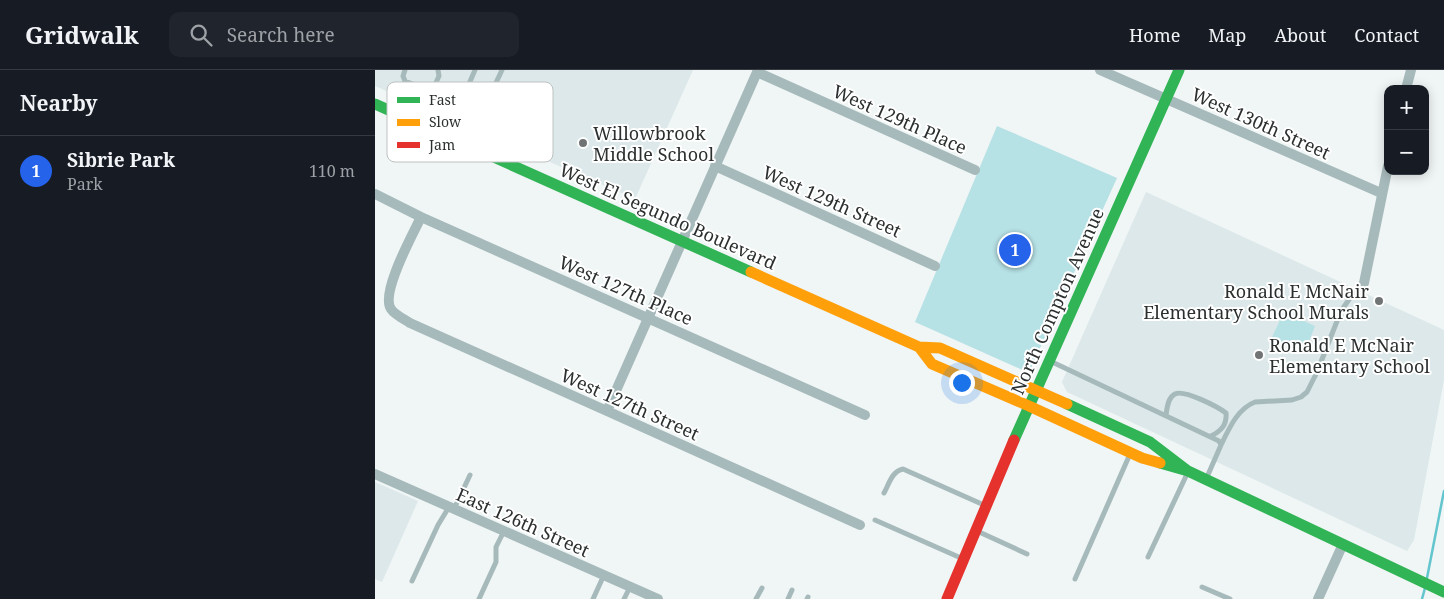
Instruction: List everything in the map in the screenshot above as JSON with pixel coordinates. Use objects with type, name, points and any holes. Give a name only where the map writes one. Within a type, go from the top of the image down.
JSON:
[{"type":"main road","name":"North Compton Avenue","points":[[947,599],[1036,389],[1179,70]]},
{"type":"main road","name":"West El Segundo Boulevard","points":[[375,104],[387,109]]},
{"type":"main road","name":"West El Segundo Boulevard","points":[[505,162],[919,347],[940,348],[1036,389],[1149,442],[1188,471],[1206,480],[1442,591]]},
{"type":"main road","name":"West El Segundo Boulevard","points":[[919,347],[932,364],[1142,458],[1188,471]]},
{"type":"street","name":"West 130th Street","points":[[1100,70],[1381,194]]},
{"type":"street","points":[[1407,85],[1411,70]]},
{"type":"street","points":[[607,411],[758,71]]},
{"type":"street","name":"West 129th Place","points":[[758,71],[975,170]]},
{"type":"street","name":"West 129th Street","points":[[715,166],[935,266]]},
{"type":"street","points":[[1364,283],[1386,175]]},
{"type":"street","name":"West 127th Place","points":[[375,194],[421,217],[865,416]]},
{"type":"street","name":"West 127th Street","points":[[421,217],[389,289],[388,300],[390,309],[410,323],[860,525]]},
{"type":"street","name":"East 126th Street","points":[[375,474],[658,599]]},
{"type":"street","points":[[1318,599],[1343,544]]},
{"type":"lane","points":[[405,70],[403,76],[407,82]]},
{"type":"lane","points":[[436,82],[439,76],[438,70]]},
{"type":"lane","points":[[470,82],[475,70]]},
{"type":"lane","points":[[496,82],[502,70]]},
{"type":"lane","points":[[1206,480],[1221,445],[1234,421],[1244,408],[1255,402],[1292,400],[1301,397],[1307,392],[1341,311],[1357,288],[1364,283]]},
{"type":"lane","points":[[1049,361],[1211,436],[1219,441],[1221,445]]},
{"type":"lane","points":[[1166,415],[1169,400],[1173,394],[1178,392],[1199,399],[1226,413],[1223,426],[1217,433],[1211,436]]},
{"type":"lane","points":[[1075,579],[1131,453]]},
{"type":"lane","points":[[884,493],[894,474],[898,470],[903,469],[987,506]]},
{"type":"lane","points":[[1148,557],[1188,471]]},
{"type":"lane","points":[[412,581],[438,526],[470,475]]},
{"type":"lane","points":[[875,520],[967,554]]},
{"type":"lane","points":[[479,599],[496,562],[496,547],[504,531]]},
{"type":"lane","points":[[976,531],[1027,554]]},
{"type":"lane","points":[[593,599],[604,575]]},
{"type":"lane","points":[[624,599],[630,587]]},
{"type":"lane","points":[[1202,587],[1230,599]]},
{"type":"lane","points":[[757,599],[762,588]]},
{"type":"lane","points":[[788,599],[792,590]]},
{"type":"shaded area","name":"Willowbrook Middle School","points":[[375,70],[693,70],[635,199],[550,162],[553,162],[553,82],[387,82],[387,91],[375,86]]},
{"type":"shaded area","points":[[997,126],[1117,178],[1030,370],[1027,372],[915,322]]},
{"type":"shaded area","name":"Ronald E McNair Elementary School","points":[[1146,192],[1444,330],[1444,380],[1414,540],[1407,551],[1067,392],[1062,382]]},
{"type":"shaded area","points":[[1284,312],[1315,326],[1304,354],[1272,337]]},
{"type":"shaded area","points":[[375,482],[418,501],[382,582],[375,579]]},
{"type":"waterway","points":[[1427,578],[1444,491]]},
{"type":"waterway","points":[[1422,599],[1425,588]]},
{"type":"traffic: fast","points":[[1014,440],[1179,70]]},
{"type":"traffic: fast","points":[[375,104],[387,109]]},
{"type":"traffic: fast","points":[[505,162],[751,272]]},
{"type":"traffic: fast","points":[[1067,404],[1150,442],[1188,471]]},
{"type":"traffic: fast","points":[[1160,463],[1188,471],[1444,592]]},
{"type":"traffic: slow","points":[[751,272],[919,347],[940,348],[1067,404]]},
{"type":"traffic: slow","points":[[919,347],[932,364],[1142,458],[1160,463]]},
{"type":"traffic: jam","points":[[947,599],[1014,440]]},
{"type":"place","name":"Willowbrook Middle School","points":[[583,143]]},
{"type":"place","name":"Sibrie Park","points":[[1015,250]]},
{"type":"place","name":"Ronald E McNair Elementary School Murals","points":[[1379,301]]},
{"type":"place","name":"Ronald E McNair Elementary School","points":[[1259,355]]}]
